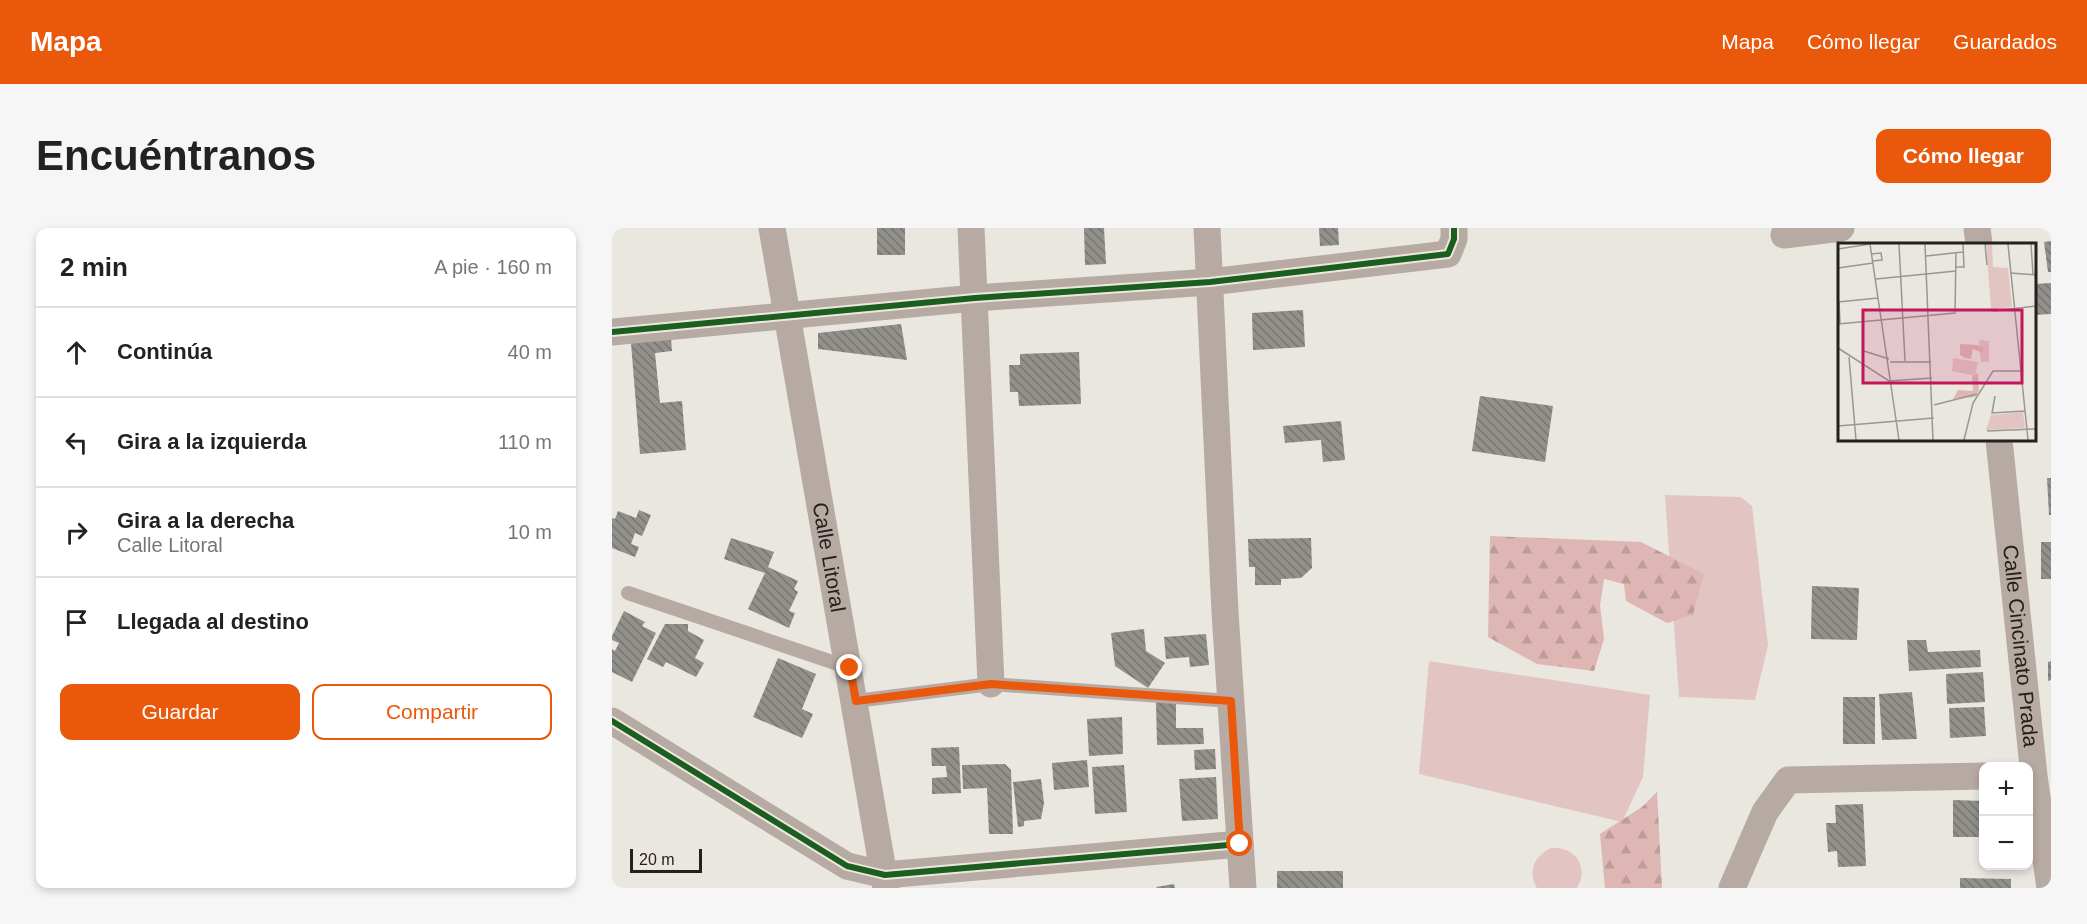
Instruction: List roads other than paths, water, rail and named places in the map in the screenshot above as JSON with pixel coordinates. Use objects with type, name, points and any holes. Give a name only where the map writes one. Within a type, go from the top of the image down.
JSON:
[{"type":"street","name":"Calle Litoral","points":[[772,228],[856,701],[885,881]]},
{"type":"street","points":[[971,228],[991,684]]},
{"type":"street","points":[[1207,228],[1243,888]]},
{"type":"street","points":[[612,332],[788,318],[975,298],[1210,282],[1448,254],[1454,239],[1454,228]]},
{"type":"street","points":[[1784,235],[1841,228]]},
{"type":"street","points":[[1977,228],[1979,243]]},
{"type":"street","name":"Calle Cincinato Prada","points":[[1999,441],[2030,762]]},
{"type":"street","points":[[612,721],[847,866],[885,881],[1240,844]]},
{"type":"street","points":[[1732,888],[1765,812],[1788,780],[1979,777]]},
{"type":"street","name":"Calle Cincinato Prada","points":[[2033,788],[2050,888]]},
{"type":"lane","points":[[628,594],[850,668]]},
{"type":"lane","points":[[856,701],[991,684],[1231,701]]}]
